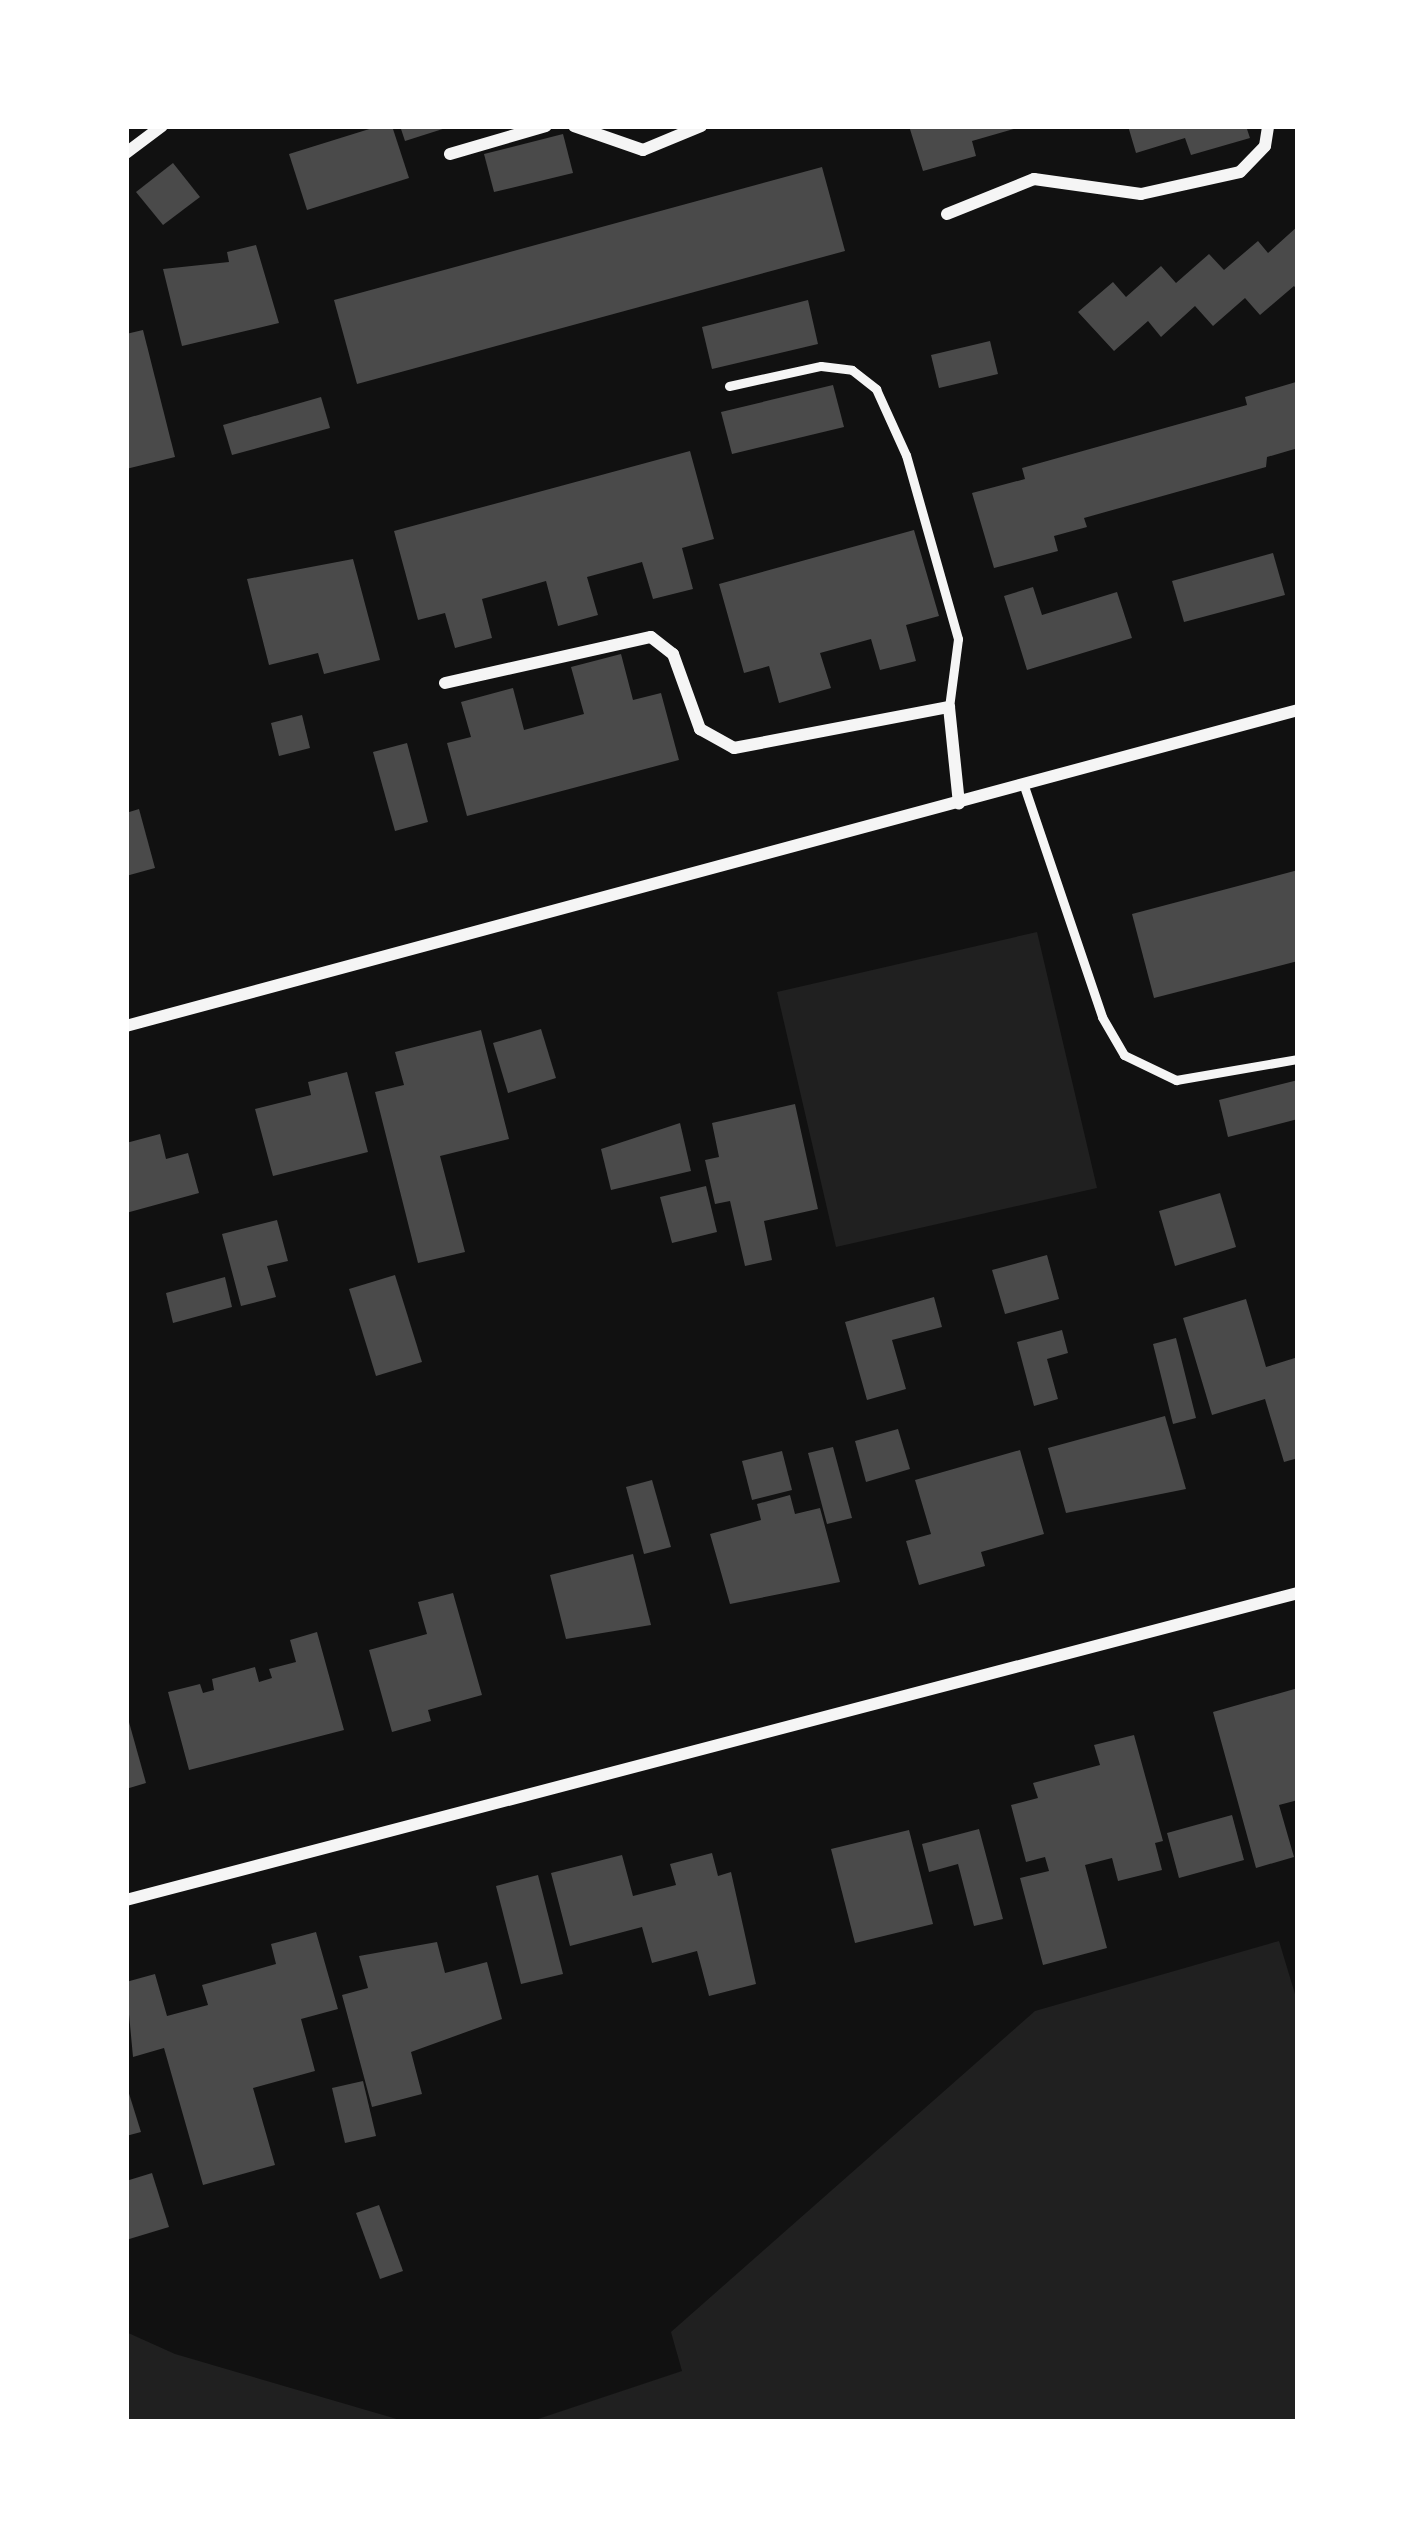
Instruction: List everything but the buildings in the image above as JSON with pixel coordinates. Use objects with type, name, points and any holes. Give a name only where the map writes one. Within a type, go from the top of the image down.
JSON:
[{"type":"street","points":[[126,153],[162,126]]},
{"type":"street","points":[[450,154],[546,126]]},
{"type":"street","points":[[574,126],[643,150],[700,126]]},
{"type":"street","points":[[947,214],[1034,179],[1141,194],[1240,172],[1265,146],[1268,126]]},
{"type":"street","points":[[445,683],[651,637],[674,654],[700,729],[734,748],[949,706],[959,802]]},
{"type":"street","points":[[126,1026],[1298,710]]},
{"type":"street","points":[[126,1900],[1298,1594]]},
{"type":"lane","points":[[729,386],[821,366],[852,370],[876,388],[913,475],[958,639],[949,706]]},
{"type":"lane","points":[[1024,786],[1102,1017],[1124,1055],[1149,1074],[1176,1080],[1298,1059]]},
{"type":"shaded area","points":[[1037,932],[1097,1188],[836,1247],[777,992]]},
{"type":"shaded area","points":[[1279,1941],[1298,2004],[1298,2422],[529,2422],[682,2371],[671,2332],[1035,2011]]},
{"type":"shaded area","points":[[126,2332],[175,2354],[407,2422],[126,2422]]}]
